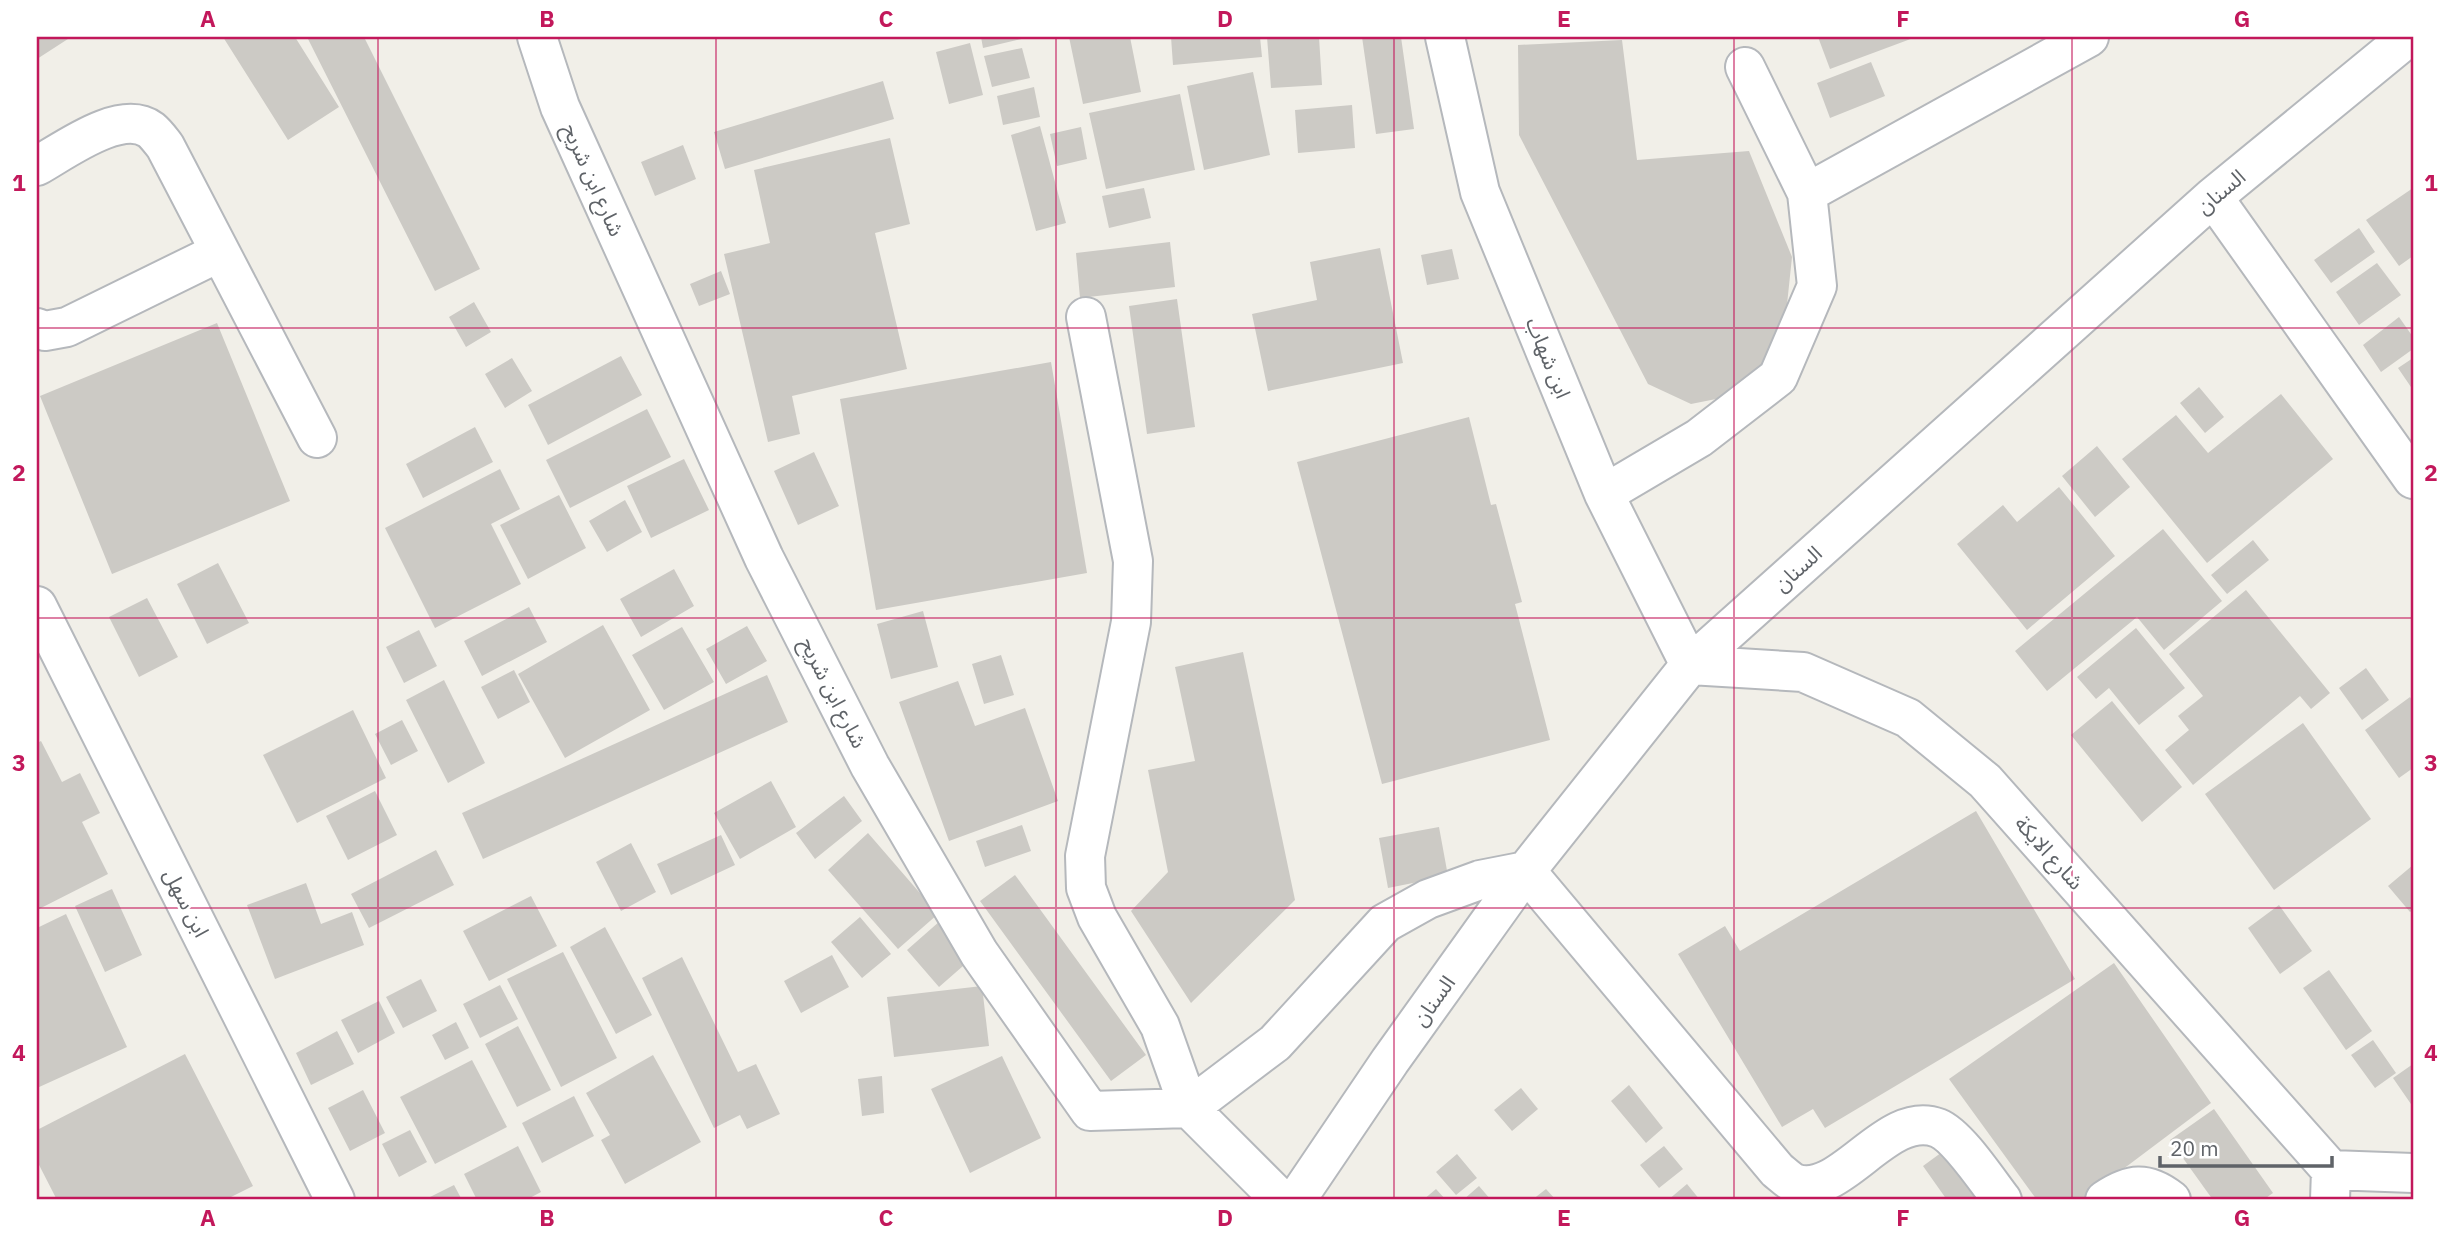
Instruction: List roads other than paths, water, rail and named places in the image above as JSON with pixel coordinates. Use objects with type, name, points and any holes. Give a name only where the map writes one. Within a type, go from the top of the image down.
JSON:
[{"type":"street","name":"شارع ابن شريح","points":[[537,37],[560,107],[764,558],[870,766],[979,953],[1090,1111],[1189,1108]]},
{"type":"street","name":"ابن شهاب","points":[[1445,37],[1480,192],[1604,494],[1690,665]]},
{"type":"street","points":[[1807,193],[2089,37]]},
{"type":"street","name":"السنان","points":[[1296,1200],[1390,1061],[1526,871],[1690,665],[2213,197],[2408,37]]},
{"type":"street","points":[[1604,494],[1699,438],[1778,376],[1817,286],[1807,193],[1745,67]]},
{"type":"street","points":[[37,166],[107,128],[128,122],[150,129],[165,146],[317,439]]},
{"type":"street","points":[[2213,197],[2413,479]]},
{"type":"street","points":[[37,328],[45,331],[67,327],[220,252]]},
{"type":"street","points":[[1086,317],[1132,561],[1133,593],[1131,622],[1085,856],[1086,888],[1097,917],[1160,1026],[1189,1108],[1281,1200]]},
{"type":"street","name":"ابن سهل","points":[[37,606],[335,1200]]},
{"type":"street","name":"شارع الايكة","points":[[1690,665],[1803,672],[1908,718],[1985,781],[2331,1185],[2413,1173]]},
{"type":"street","points":[[1189,1108],[1276,1043],[1385,923],[1441,894],[1480,880],[1526,871],[1777,1170],[1794,1183],[1815,1185],[1835,1176],[1884,1139],[1916,1126],[1938,1128],[1956,1141],[2002,1200]]},
{"type":"street","points":[[2105,1200],[2136,1185],[2157,1189],[2171,1200]]}]
